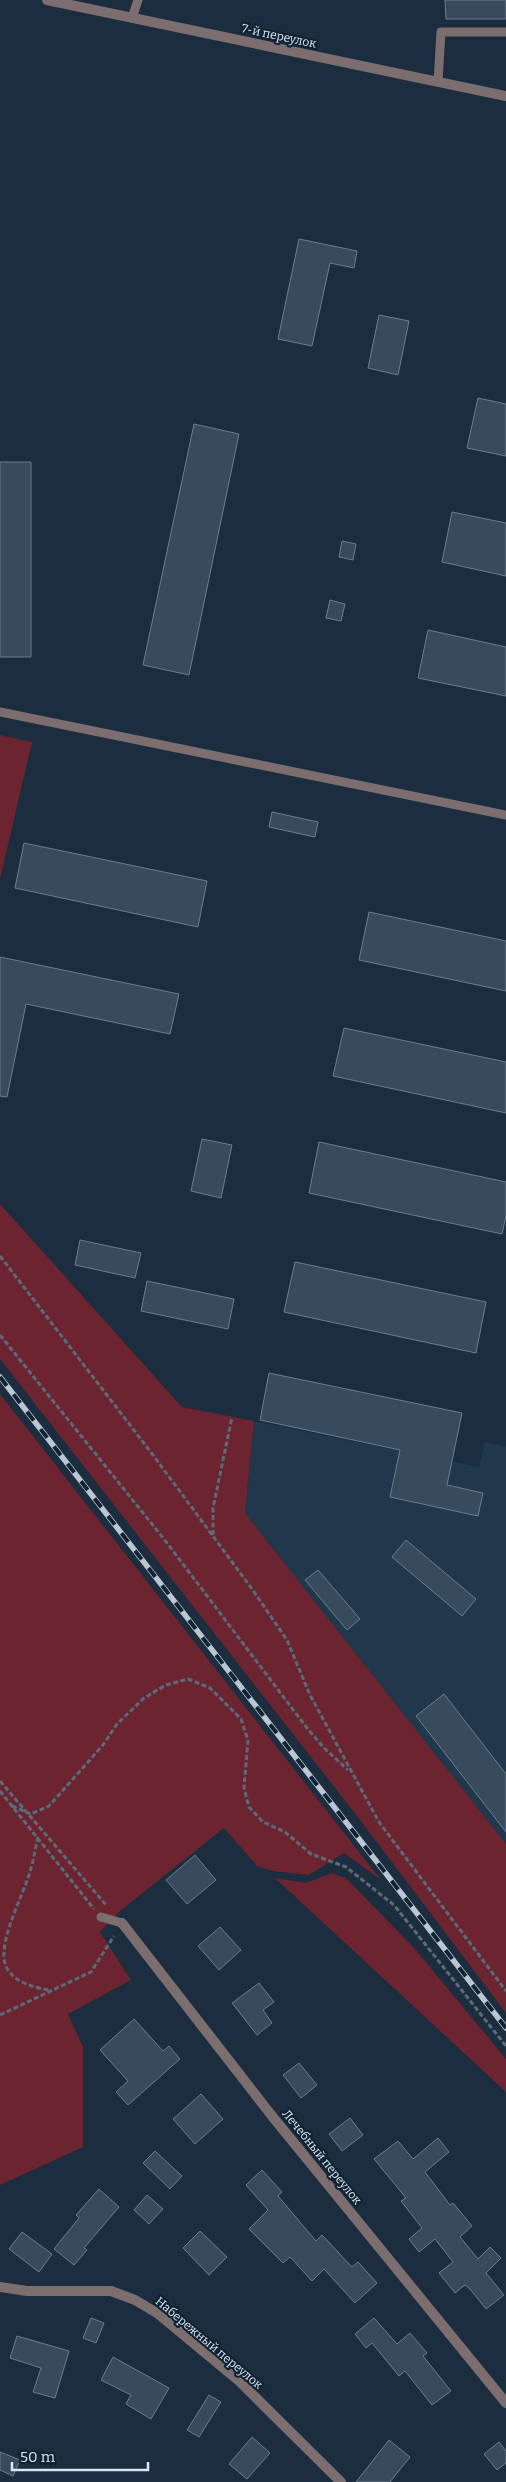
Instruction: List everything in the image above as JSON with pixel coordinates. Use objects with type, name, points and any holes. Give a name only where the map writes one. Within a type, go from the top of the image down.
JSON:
[{"type":"street","name":"7-й переулок","points":[[48,0],[506,96]]},
{"type":"street","name":"Лечебный переулок","points":[[122,1923],[272,2116],[506,2403]]},
{"type":"street","name":"Набережный переулок","points":[[0,2287],[27,2291],[111,2291],[135,2300],[157,2313],[239,2381],[341,2482]]},
{"type":"lane","points":[[132,18],[138,0]]},
{"type":"lane","points":[[438,82],[441,32],[506,32]]},
{"type":"lane","points":[[0,712],[506,815]]},
{"type":"lane","points":[[101,1917],[122,1923]]},
{"type":"path","points":[[0,1256],[213,1535],[287,1640],[310,1695],[379,1822],[506,1991]]},
{"type":"path","points":[[0,1335],[164,1539],[307,1728],[324,1748],[351,1773]]},
{"type":"path","points":[[213,1535],[213,1508],[232,1417]]},
{"type":"path","points":[[12,1806],[31,1814],[48,1806],[103,1745],[117,1724],[144,1698],[166,1685],[188,1679],[210,1688],[227,1702],[241,1719],[248,1740],[244,1788],[249,1807],[263,1822],[285,1832],[310,1854],[346,1867],[394,1905],[506,2046]]},
{"type":"path","points":[[0,1781],[122,1923],[92,1972],[0,2015]]},
{"type":"path","points":[[0,1792],[101,1917]]},
{"type":"path","points":[[38,1837],[30,1872],[7,1939],[4,1958],[7,1968],[27,1985],[53,1990]]},
{"type":"shaded area","points":[[0,735],[32,742],[0,879]]},
{"type":"shaded area","points":[[0,1204],[182,1407],[254,1421],[245,1513],[506,1844],[506,2013],[357,1816],[0,1359]]},
{"type":"shaded area","points":[[0,1394],[381,1880],[344,1853],[309,1875],[272,1871],[257,1866],[224,1828],[120,1911],[100,1932],[131,1980],[68,2014],[83,2047],[83,2147],[0,2185]]},
{"type":"shaded area","points":[[254,1421],[479,1467],[485,1442],[506,1447],[506,1845],[245,1513]]},
{"type":"shaded area","points":[[332,1873],[347,1879],[415,1949],[506,2059],[506,2092],[275,1878],[306,1883]]},
{"type":"building","points":[[445,0],[506,0],[506,19],[446,19]]},
{"type":"building","points":[[299,239],[357,251],[354,268],[330,263],[312,346],[278,339]]},
{"type":"building","points":[[379,315],[409,321],[398,375],[368,368]]},
{"type":"building","points":[[478,398],[506,404],[506,456],[467,448]]},
{"type":"building","points":[[194,424],[239,434],[189,675],[143,665]]},
{"type":"building","points":[[0,462],[31,462],[31,657],[0,657]]},
{"type":"building","points":[[452,512],[506,523],[506,576],[442,562]]},
{"type":"building","points":[[342,541],[356,544],[353,560],[339,557]]},
{"type":"building","points":[[330,600],[345,604],[341,621],[326,618]]},
{"type":"building","points":[[428,630],[506,647],[506,696],[418,678]]},
{"type":"building","points":[[272,812],[318,822],[315,837],[269,827]]},
{"type":"building","points":[[24,843],[207,881],[198,927],[15,888]]},
{"type":"building","points":[[369,912],[506,941],[506,991],[359,960]]},
{"type":"building","points":[[0,957],[179,994],[170,1034],[26,1004],[7,1097],[0,1096]]},
{"type":"building","points":[[344,1028],[506,1062],[506,1113],[333,1076]]},
{"type":"building","points":[[202,1139],[232,1145],[221,1198],[191,1191]]},
{"type":"building","points":[[319,1142],[506,1182],[506,1216],[502,1234],[309,1193]]},
{"type":"building","points":[[80,1240],[141,1253],[135,1278],[75,1265]]},
{"type":"building","points":[[295,1262],[486,1302],[476,1353],[284,1312]]},
{"type":"building","points":[[147,1281],[234,1299],[228,1329],[141,1311]]},
{"type":"building","points":[[269,1373],[462,1413],[447,1485],[483,1493],[478,1516],[390,1497],[400,1450],[260,1420]]},
{"type":"building","points":[[406,1540],[476,1599],[462,1616],[392,1557]]},
{"type":"building","points":[[318,1570],[360,1619],[347,1630],[305,1580]]},
{"type":"building","points":[[444,1694],[506,1774],[506,1832],[416,1716]]},
{"type":"building","points":[[195,1855],[216,1880],[187,1904],[166,1880]]},
{"type":"building","points":[[220,1927],[241,1950],[219,1970],[198,1946]]},
{"type":"building","points":[[259,1983],[274,2002],[263,2010],[272,2023],[257,2035],[232,2003]]},
{"type":"building","points":[[134,2019],[163,2051],[169,2046],[180,2059],[128,2105],[116,2092],[128,2081],[100,2050]]},
{"type":"building","points":[[299,2063],[317,2085],[301,2098],[283,2075]]},
{"type":"building","points":[[201,2094],[223,2119],[195,2144],[173,2119]]},
{"type":"building","points":[[350,2118],[363,2135],[342,2151],[329,2134]]},
{"type":"building","points":[[438,2138],[449,2152],[425,2172],[450,2205],[453,2203],[472,2226],[460,2237],[478,2259],[490,2247],[501,2258],[486,2273],[504,2295],[486,2309],[465,2285],[455,2293],[439,2273],[453,2262],[435,2239],[419,2252],[409,2239],[422,2228],[401,2201],[406,2198],[374,2159],[398,2141],[413,2159]]},
{"type":"building","points":[[155,2151],[182,2176],[170,2189],[143,2163]]},
{"type":"building","points":[[262,2170],[282,2192],[278,2196],[316,2241],[322,2235],[352,2267],[358,2262],[377,2283],[355,2303],[324,2269],[312,2281],[290,2257],[283,2263],[249,2229],[268,2210],[246,2185]]},
{"type":"building","points":[[99,2189],[119,2207],[84,2248],[87,2250],[74,2265],[54,2249],[79,2218],[76,2215]]},
{"type":"building","points":[[147,2195],[163,2209],[149,2224],[134,2210]]},
{"type":"building","points":[[200,2231],[227,2257],[209,2275],[183,2248]]},
{"type":"building","points":[[22,2232],[52,2254],[39,2272],[9,2249]]},
{"type":"building","points":[[91,2318],[104,2323],[96,2343],[83,2338]]},
{"type":"building","points":[[374,2318],[397,2344],[410,2333],[427,2353],[423,2356],[451,2391],[432,2405],[405,2371],[399,2376],[372,2343],[366,2348],[355,2334]]},
{"type":"building","points":[[17,2336],[69,2351],[55,2398],[33,2392],[41,2368],[10,2358]]},
{"type":"building","points":[[113,2357],[169,2388],[151,2419],[126,2404],[131,2395],[101,2380]]},
{"type":"building","points":[[209,2395],[221,2402],[199,2437],[187,2430]]},
{"type":"building","points":[[252,2437],[270,2453],[247,2479],[229,2464]]},
{"type":"building","points":[[389,2440],[410,2457],[390,2482],[356,2482]]},
{"type":"building","points":[[499,2442],[506,2451],[506,2463],[497,2470],[484,2454]]},
{"type":"building","points":[[0,2452],[20,2460],[13,2476],[0,2470]]},
{"type":"railway","points":[[0,1377],[506,2028]]}]
